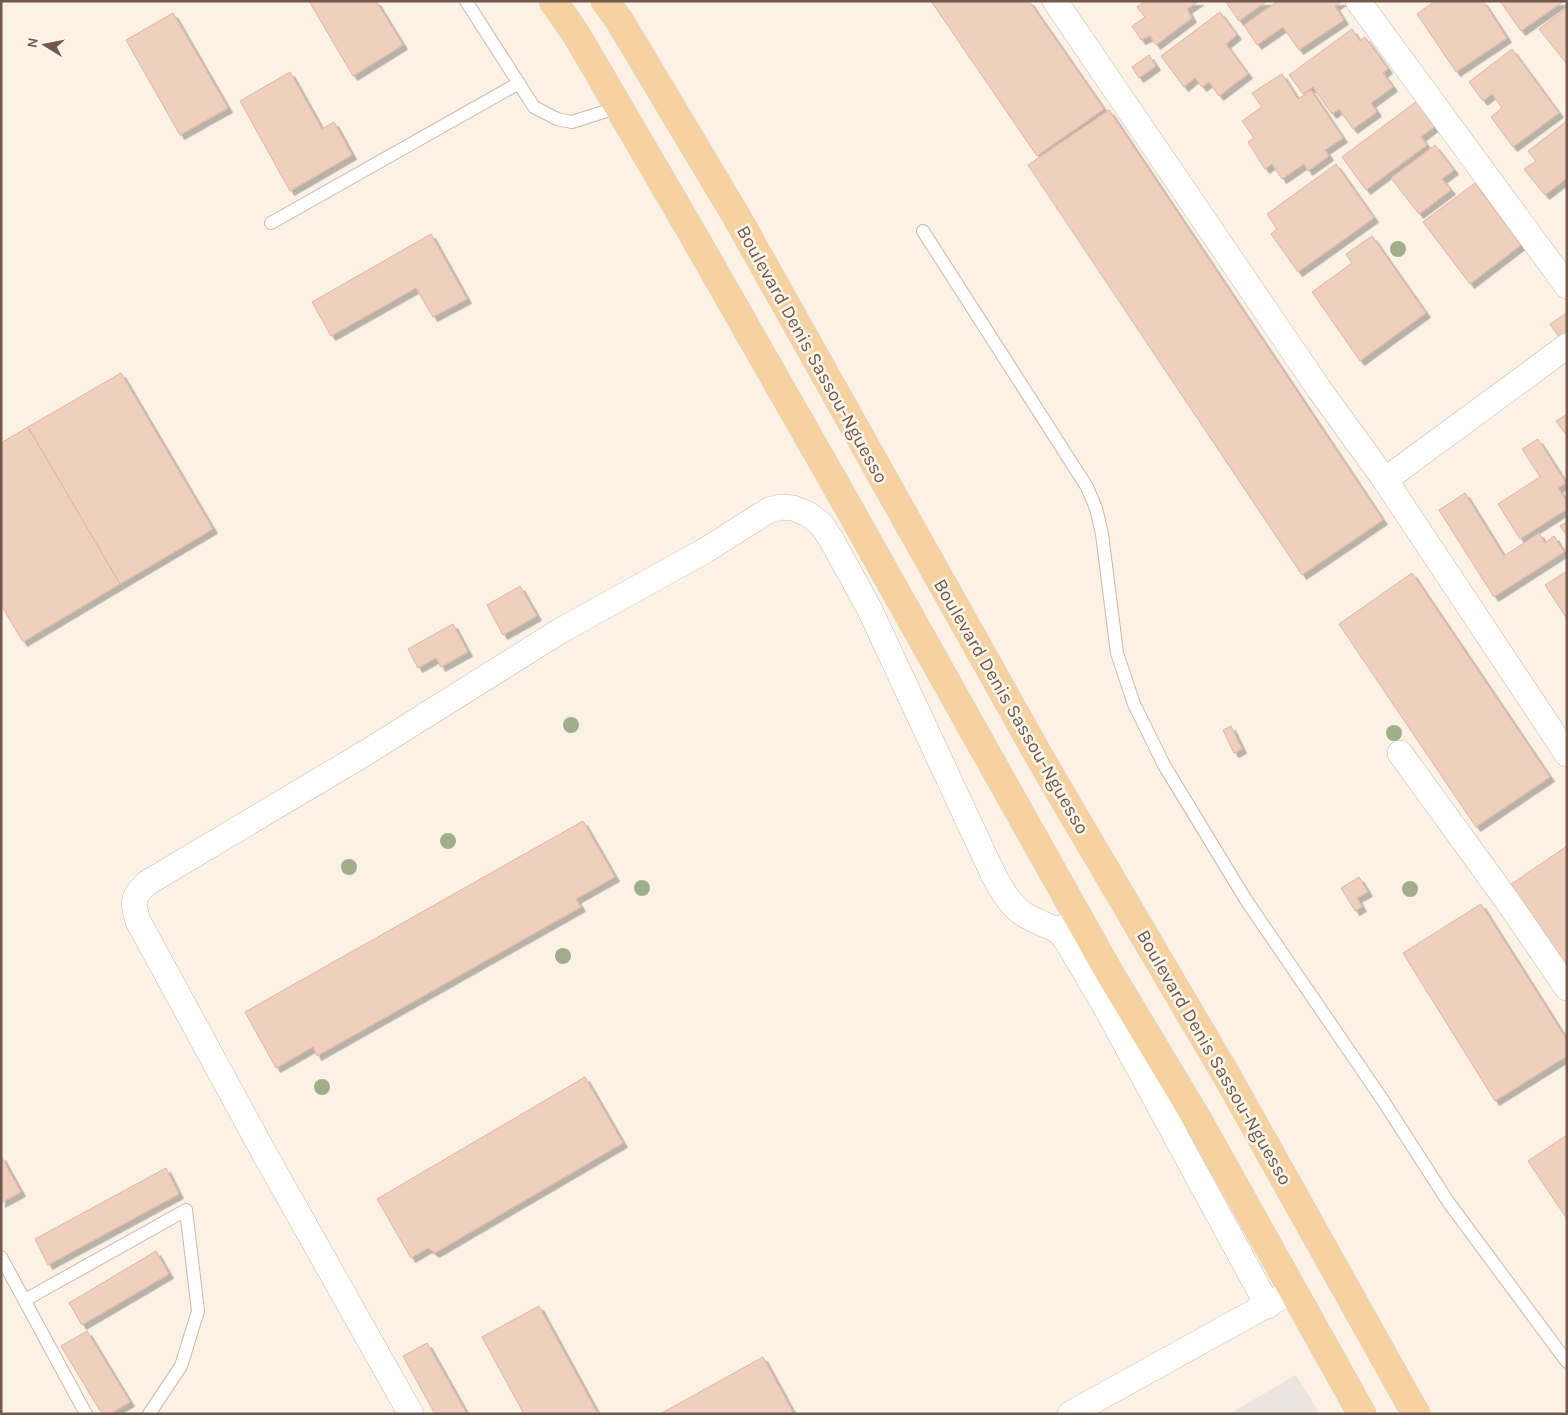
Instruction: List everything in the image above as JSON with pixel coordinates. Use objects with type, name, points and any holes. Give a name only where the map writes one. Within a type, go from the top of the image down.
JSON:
[{"type":"main road","points":[[553,1],[576,34],[619,107],[841,494],[1068,925],[1199,1122],[1362,1414]]},
{"type":"main road","name":"Boulevard Denis Sassou-Nguesso","points":[[605,1],[619,20],[735,214],[1040,756],[1228,1078],[1416,1414]]},
{"type":"street","points":[[1055,1],[1319,389],[1385,480],[1567,754]]},
{"type":"street","points":[[1358,1],[1567,286]]},
{"type":"street","points":[[1385,480],[1567,346]]},
{"type":"street","points":[[411,1414],[263,1150],[138,921],[134,907],[137,892],[147,883],[367,752],[560,631],[706,550],[769,510],[781,507],[793,508],[808,514],[821,524],[832,538],[869,608],[993,874],[1008,899],[1019,911],[1068,925],[1064,937],[1105,1006],[1268,1306]]},
{"type":"street","points":[[1400,753],[1506,899],[1567,988]]},
{"type":"street","points":[[1070,1414],[1268,1306],[1292,1290]]},
{"type":"lane","points":[[466,1],[534,107],[557,119],[572,122],[619,107]]},
{"type":"lane","points":[[270,223],[518,82]]},
{"type":"lane","points":[[923,231],[1087,487],[1096,508],[1102,534],[1117,652],[1134,704],[1164,765],[1246,900],[1382,1100],[1449,1204],[1567,1362]]},
{"type":"lane","points":[[25,1300],[186,1210],[198,1311],[181,1366],[149,1414]]},
{"type":"lane","points":[[1,1257],[86,1414]]},
{"type":"shaded area","points":[[1296,1375],[1320,1414],[1229,1414]]},
{"type":"building","points":[[309,1],[376,1],[403,45],[353,76]]},
{"type":"building","points":[[931,1],[1029,1],[1104,109],[1037,156]]},
{"type":"building","points":[[1145,1],[1199,1],[1187,9],[1192,18],[1156,45],[1150,36],[1141,40],[1132,26],[1145,17],[1137,7]]},
{"type":"building","points":[[1225,1],[1267,1],[1239,21]]},
{"type":"building","points":[[1278,1],[1342,1],[1335,6],[1344,20],[1299,50],[1283,27],[1257,45],[1244,25]]},
{"type":"building","points":[[1435,1],[1483,1],[1507,38],[1456,72],[1417,14]]},
{"type":"building","points":[[1500,1],[1564,1],[1521,31]]},
{"type":"building","points":[[1567,8],[1567,64],[1539,29]]},
{"type":"building","points":[[1220,12],[1237,35],[1226,44],[1248,74],[1219,96],[1209,82],[1202,87],[1195,78],[1184,87],[1161,56]]},
{"type":"building","points":[[173,13],[228,108],[180,135],[126,40]]},
{"type":"building","points":[[1352,29],[1360,41],[1365,37],[1388,69],[1383,73],[1393,87],[1371,103],[1377,112],[1353,129],[1339,109],[1332,114],[1313,87],[1303,94],[1289,75]]},
{"type":"building","points":[[1512,49],[1559,113],[1513,147],[1491,117],[1502,108],[1492,94],[1483,101],[1469,82]]},
{"type":"building","points":[[1149,55],[1156,66],[1139,78],[1132,67]]},
{"type":"building","points":[[290,72],[322,129],[334,122],[352,155],[290,191],[240,101]]},
{"type":"building","points":[[1282,74],[1298,99],[1311,90],[1343,138],[1325,150],[1329,156],[1308,171],[1304,164],[1282,179],[1272,164],[1265,169],[1248,142],[1254,138],[1242,121],[1262,107],[1252,93]]},
{"type":"building","points":[[1417,101],[1435,126],[1421,137],[1427,145],[1366,190],[1342,157]]},
{"type":"building","points":[[1109,110],[1383,520],[1302,575],[1028,165]]},
{"type":"building","points":[[1567,121],[1567,178],[1545,195],[1524,169],[1536,161],[1528,151]]},
{"type":"building","points":[[1435,145],[1454,170],[1442,179],[1451,190],[1419,214],[1391,178]]},
{"type":"building","points":[[1336,164],[1374,218],[1298,272],[1271,234],[1277,229],[1267,214]]},
{"type":"building","points":[[1475,183],[1521,245],[1470,284],[1423,222]]},
{"type":"building","points":[[431,234],[467,299],[433,317],[416,288],[331,336],[312,302]]},
{"type":"building","points":[[1372,236],[1426,313],[1360,361],[1312,292],[1352,263],[1346,254]]},
{"type":"building","points":[[1567,313],[1567,336],[1561,340],[1550,324]]},
{"type":"building","points":[[121,373],[213,529],[120,584],[28,427]]},
{"type":"building","points":[[1567,414],[1567,436],[1556,421]]},
{"type":"building","points":[[28,427],[120,584],[23,642],[1,605],[1,443]]},
{"type":"building","points":[[1538,439],[1566,483],[1558,488],[1567,502],[1567,509],[1520,539],[1498,504],[1540,477],[1522,449]]},
{"type":"building","points":[[1465,493],[1504,556],[1539,533],[1545,543],[1554,536],[1564,552],[1494,597],[1439,510]]},
{"type":"building","points":[[1567,522],[1567,536],[1560,526]]},
{"type":"building","points":[[1567,571],[1567,619],[1545,585]]},
{"type":"building","points":[[1412,573],[1550,777],[1476,827],[1339,624]]},
{"type":"building","points":[[520,586],[537,616],[503,635],[487,605]]},
{"type":"building","points":[[453,624],[468,652],[441,667],[436,658],[418,668],[408,649]]},
{"type":"building","points":[[1231,726],[1242,749],[1234,753],[1223,730]]},
{"type":"building","points":[[583,821],[615,877],[576,899],[581,907],[317,1056],[313,1047],[276,1068],[245,1012]]},
{"type":"building","points":[[1567,846],[1567,967],[1510,885]]},
{"type":"building","points":[[1359,877],[1368,892],[1357,898],[1362,907],[1355,911],[1341,888]]},
{"type":"building","points":[[1481,904],[1567,1040],[1567,1056],[1495,1101],[1403,953]]},
{"type":"building","points":[[585,1077],[623,1143],[435,1253],[428,1248],[411,1258],[377,1199]]},
{"type":"building","points":[[1567,1135],[1567,1219],[1528,1161]]},
{"type":"building","points":[[1,1156],[21,1192],[1,1203]]},
{"type":"building","points":[[166,1168],[179,1194],[48,1265],[35,1239]]},
{"type":"building","points":[[156,1251],[169,1274],[82,1325],[69,1303]]},
{"type":"building","points":[[539,1306],[598,1414],[524,1414],[482,1337]]},
{"type":"building","points":[[87,1331],[130,1402],[110,1414],[102,1414],[61,1346]]},
{"type":"building","points":[[427,1343],[467,1414],[435,1414],[403,1356]]},
{"type":"building","points":[[763,1357],[794,1414],[660,1414]]}]
